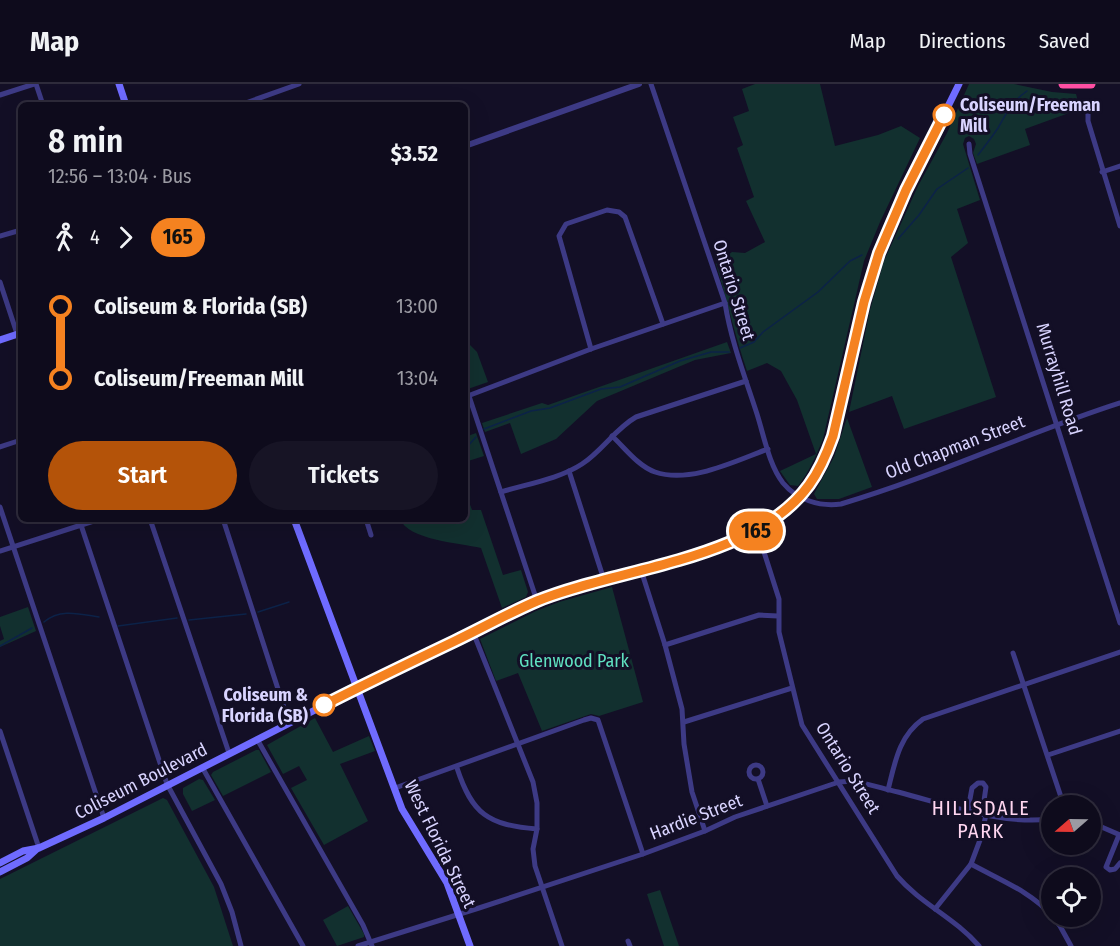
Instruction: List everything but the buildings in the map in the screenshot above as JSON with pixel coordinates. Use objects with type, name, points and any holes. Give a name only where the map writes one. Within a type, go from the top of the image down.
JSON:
[{"type":"highway","points":[[1063,84],[1091,84]]},
{"type":"main road","points":[[119,84],[125,102]]},
{"type":"main road","name":"Coliseum Boulevard","points":[[0,863],[23,851],[39,848],[104,818],[358,688],[537,601],[691,555],[757,530],[782,513],[800,496],[816,474],[833,436],[864,302],[879,253],[906,190],[959,84]]},
{"type":"main road","points":[[0,340],[18,334]]},
{"type":"main road","name":"West Florida Street","points":[[295,522],[395,788],[411,826],[443,875],[470,946]]},
{"type":"main road","name":"Coliseum Boulevard","points":[[0,872],[27,858],[39,848]]},
{"type":"street","points":[[0,95],[35,84],[42,102]]},
{"type":"street","points":[[248,102],[299,84]]},
{"type":"street","points":[[468,145],[639,84]]},
{"type":"street","name":"Ontario Street","points":[[651,84],[725,303],[732,335],[768,449],[779,477],[790,490],[800,496]]},
{"type":"street","points":[[1088,113],[1088,121],[1102,171],[1120,226]]},
{"type":"street","name":"Murrayhill Road","points":[[969,144],[970,154],[1120,624]]},
{"type":"street","points":[[1102,171],[1120,166]]},
{"type":"street","points":[[591,349],[559,240],[566,224],[607,210],[619,212],[625,217],[663,324]]},
{"type":"street","points":[[1,234],[18,231]]},
{"type":"street","points":[[0,282],[18,331]]},
{"type":"street","points":[[468,396],[591,349],[725,303]]},
{"type":"street","points":[[501,492],[569,471],[584,464],[625,424],[636,417],[746,381]]},
{"type":"street","points":[[468,399],[537,601]]},
{"type":"street","name":"Old Chapman Street","points":[[800,496],[819,504],[841,504],[991,452],[1057,424],[1120,403]]},
{"type":"street","points":[[612,436],[644,466],[655,472],[683,476],[699,473],[768,449]]},
{"type":"street","points":[[0,447],[18,441]]},
{"type":"street","points":[[569,471],[604,580]]},
{"type":"street","points":[[0,507],[104,818]]},
{"type":"street","points":[[0,551],[80,522],[167,784],[221,884],[232,912],[241,946]]},
{"type":"street","points":[[151,522],[230,753]]},
{"type":"street","points":[[224,522],[290,723]]},
{"type":"street","points":[[367,522],[371,535]]},
{"type":"street","name":"Ontario Street","points":[[757,530],[779,599],[779,632],[806,734],[839,782],[897,876],[916,895],[958,925],[979,946]]},
{"type":"street","points":[[641,570],[665,645],[684,722],[684,744],[692,792],[705,831]]},
{"type":"street","points":[[665,645],[759,615],[778,616]]},
{"type":"street","points":[[473,632],[533,782],[537,803],[537,829],[533,849],[535,866],[562,946]]},
{"type":"street","points":[[888,790],[898,751],[912,727],[923,719],[1120,652]]},
{"type":"street","points":[[1013,653],[1061,795]]},
{"type":"street","points":[[684,722],[792,688]]},
{"type":"street","points":[[395,788],[457,768],[591,718],[597,720],[643,854]]},
{"type":"street","points":[[0,731],[39,848]]},
{"type":"street","points":[[1048,754],[1120,731]]},
{"type":"street","points":[[257,739],[372,944]]},
{"type":"street","points":[[0,756],[7,754]]},
{"type":"street","points":[[202,767],[303,946]]},
{"type":"street","points":[[457,768],[465,792],[479,811],[494,821],[514,827],[537,829]]},
{"type":"street","points":[[758,779],[767,806]]},
{"type":"street","name":"Hardie Street","points":[[358,946],[372,944],[643,854],[735,817],[839,782],[847,781],[888,790],[1012,820],[1041,819]]},
{"type":"street","points":[[935,909],[971,864],[980,840],[986,796],[986,787],[982,783],[972,788],[968,810]]},
{"type":"street","points":[[1101,827],[1119,835],[1106,867],[1110,870],[1115,869],[1120,863]]},
{"type":"street","points":[[971,864],[1041,905]]},
{"type":"street","points":[[1059,927],[1071,946]]},
{"type":"green space","points":[[755,84],[820,84],[835,146],[878,135],[901,126],[920,138],[864,261],[823,439],[815,458],[798,486],[790,485],[780,471],[816,454],[797,400],[781,371],[767,363],[747,371],[716,264],[732,252],[745,253],[765,242],[746,201],[754,197],[737,148],[743,145],[733,117],[749,111],[742,89]]},
{"type":"green space","points":[[969,84],[1014,84],[1052,92],[1076,94],[1080,109],[1025,129],[1030,145],[977,164],[973,153],[976,144],[974,139],[969,136],[965,138],[963,144],[980,200],[957,209],[968,243],[951,257],[996,397],[904,429],[892,396],[849,412],[870,310],[884,261],[918,186],[947,133]]},
{"type":"green space","points":[[727,342],[731,353],[695,360],[597,401],[556,439],[521,454],[510,423],[485,432],[482,423],[542,403],[548,405]]},
{"type":"green space","points":[[468,343],[477,352],[488,382],[468,389]]},
{"type":"green space","points":[[847,418],[872,487],[839,499],[817,499],[814,494],[834,457]]},
{"type":"green space","points":[[476,433],[484,456],[468,461],[468,436]]},
{"type":"green space","points":[[468,499],[472,510],[481,510],[503,575],[521,570],[528,592],[526,597],[502,608],[481,548],[424,536],[405,526],[402,522],[468,522]]},
{"type":"green space","name":"Glenwood Park","points":[[612,587],[643,702],[599,716],[591,714],[542,731],[518,673],[496,681],[480,639],[536,611]]},
{"type":"green space","points":[[28,607],[36,631],[0,647],[0,641],[4,639],[0,617]]},
{"type":"green space","points":[[315,718],[333,752],[369,736],[375,751],[340,764],[368,821],[324,845],[291,788],[307,780],[299,766],[283,774],[267,745]]},
{"type":"green space","points":[[259,750],[271,772],[223,796],[211,775],[213,772]]},
{"type":"green space","points":[[199,779],[203,780],[215,800],[192,811],[183,794],[183,788]]},
{"type":"green space","points":[[163,798],[167,800],[214,887],[233,946],[0,946],[0,879]]},
{"type":"green space","points":[[660,890],[679,946],[664,946],[647,894]]},
{"type":"green space","points":[[348,906],[364,937],[337,946],[323,920]]},
{"type":"waterway","points":[[978,155],[1013,103],[1027,91]]},
{"type":"waterway","points":[[898,239],[937,189],[968,168]]},
{"type":"waterway","points":[[740,348],[754,342],[763,332],[818,292],[850,261],[862,255]]},
{"type":"waterway","points":[[484,429],[531,411],[550,408],[601,389],[620,387],[680,361],[711,352],[729,352]]},
{"type":"waterway","points":[[468,446],[476,437]]},
{"type":"waterway","points":[[258,612],[289,602]]},
{"type":"waterway","points":[[44,622],[63,613],[99,617]]},
{"type":"waterway","points":[[189,620],[246,614]]},
{"type":"waterway","points":[[118,626],[177,618]]},
{"type":"waterway","points":[[0,646],[32,628]]},
{"type":"bus line","name":"165","points":[[324,705],[537,601],[661,565],[745,536],[771,522],[791,505],[816,474],[833,436],[871,275],[906,190],[944,115]]},
{"type":"place","name":"Coliseum/Freeman Mill","points":[[944,115]]},
{"type":"place","name":"Coliseum & Florida (SB)","points":[[324,705]]},
{"type":"district","name":"HILLSDALE PARK","points":[[981,820]]}]
